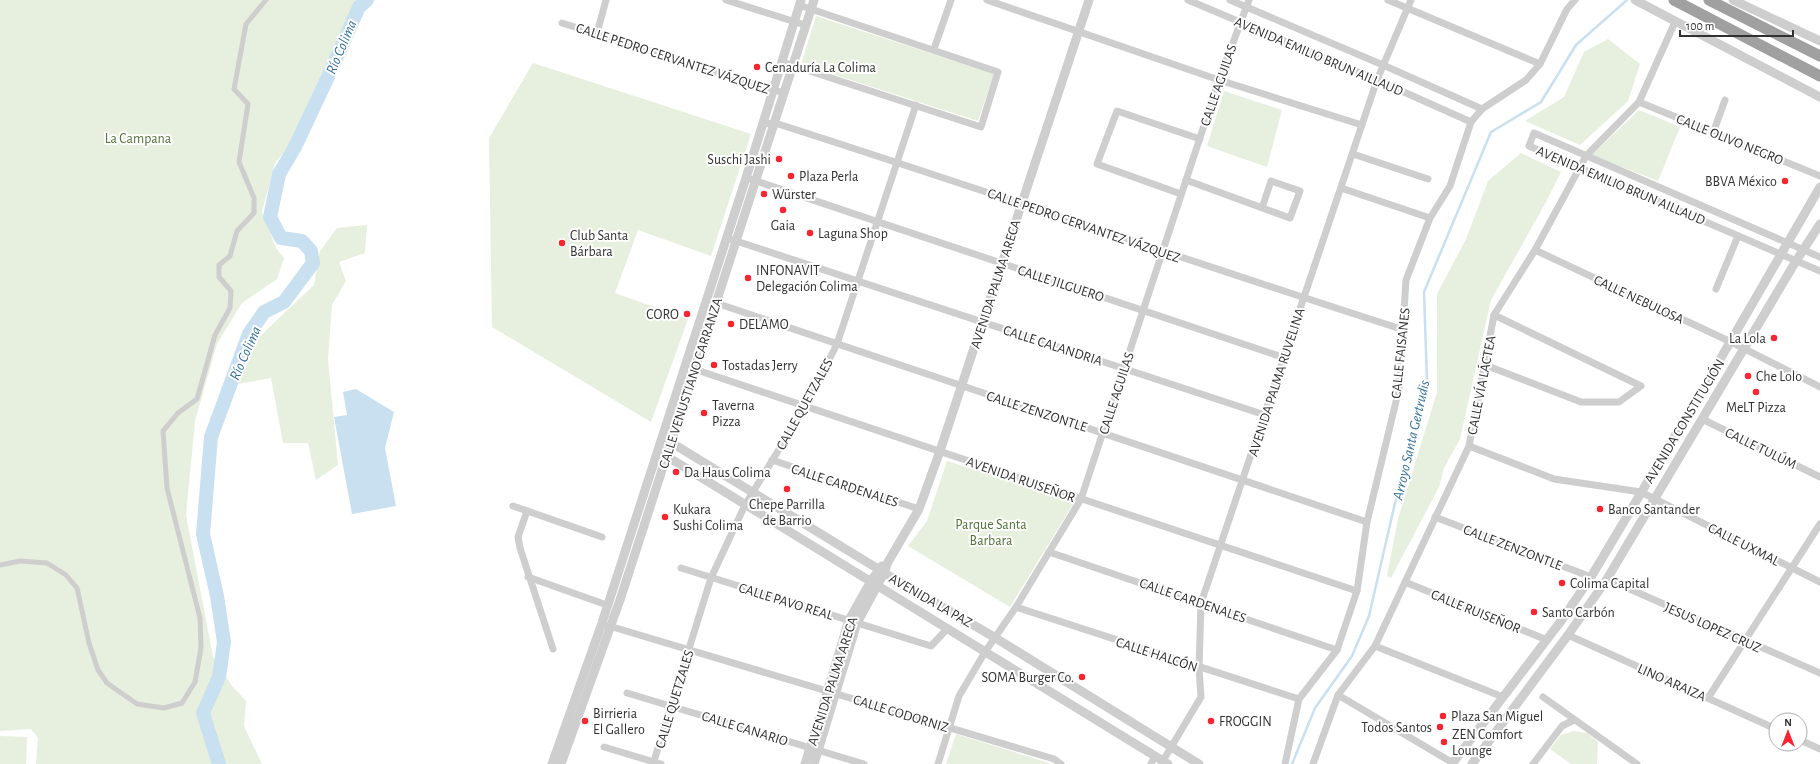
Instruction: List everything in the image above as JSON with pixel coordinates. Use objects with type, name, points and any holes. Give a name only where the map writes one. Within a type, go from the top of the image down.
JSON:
[{"type":"highway","points":[[1674,0],[1820,76]]},
{"type":"highway","points":[[1709,0],[1820,56]]},
{"type":"street","points":[[0,565],[20,561],[47,563],[66,575],[77,588],[89,642],[98,670],[107,683],[137,704],[164,708],[182,703],[195,682],[201,648],[200,618],[167,488],[163,431],[178,413],[197,398],[215,335],[230,308],[231,291],[219,277],[219,265],[230,256],[237,231],[254,213],[254,198],[239,162],[248,104],[234,89],[246,24],[266,0]]},
{"type":"street","points":[[596,33],[606,0]]},
{"type":"street","points":[[726,0],[805,25]]},
{"type":"street","points":[[934,49],[951,0]]},
{"type":"street","points":[[987,0],[1219,80],[1362,125]]},
{"type":"street","name":"AVENIDA PALMA ARECA","points":[[805,764],[814,749],[853,621],[919,509],[940,451],[1089,0]]},
{"type":"street","name":"AVENIDA EMILIO BRUN AILLAUD","points":[[1188,0],[1377,80],[1471,122]]},
{"type":"street","name":"AVENIDA EMILIO BRUN AILLAUD","points":[[1230,0],[1247,4],[1482,109]]},
{"type":"street","points":[[1388,0],[1540,64]]},
{"type":"street","name":"AVENIDA PALMA RUVELINA","points":[[1159,762],[1171,747],[1201,697],[1199,668],[1201,603],[1377,80],[1411,0]]},
{"type":"street","name":"CALLE FAISANES","points":[[1285,764],[1299,699],[1337,650],[1357,591],[1367,522],[1399,388],[1404,330],[1406,280],[1430,218],[1450,186],[1471,122],[1482,109],[1526,80],[1540,64],[1567,10],[1576,0]]},
{"type":"street","points":[[1635,0],[1820,97]]},
{"type":"street","points":[[1733,0],[1820,41]]},
{"type":"street","points":[[782,62],[981,126],[998,72],[812,4],[800,3]]},
{"type":"street","name":"CALLE VENUSTIANO CARRANZA","points":[[561,764],[568,734],[608,601],[663,437],[685,366],[711,301],[751,179],[763,124],[800,3]]},
{"type":"street","name":"CALLE VENUSTIANO CARRANZA","points":[[751,179],[775,123],[812,4]]},
{"type":"street","name":"CALLE AGUILAS","points":[[938,764],[960,696],[994,637],[1016,607],[1081,499],[1219,80],[1247,4]]},
{"type":"street","name":"CALLE VÍA LÁCTEA","points":[[1316,763],[1338,696],[1375,646],[1469,446],[1494,315],[1535,250],[1586,156],[1639,102],[1675,22]]},
{"type":"street","name":"CALLE PEDRO CERVANTEZ VÁZQUEZ","points":[[562,23],[784,93]]},
{"type":"street","points":[[1801,87],[1820,88]]},
{"type":"street","points":[[1713,132],[1725,100]]},
{"type":"street","name":"CALLE OLIVO NEGRO","points":[[1639,102],[1820,176]]},
{"type":"street","name":"CALLE QUETZALES","points":[[656,763],[671,706],[711,578],[745,505],[806,405],[837,344],[916,105]]},
{"type":"street","points":[[1181,194],[1097,164],[1117,111],[1200,139]]},
{"type":"street","name":"CALLE PEDRO CERVANTEZ VÁZQUEZ","points":[[763,124],[775,123],[897,162],[1404,330]]},
{"type":"street","name":"AVENIDA EMILIO BRUN AILLAUD","points":[[1820,257],[1534,133],[1529,146],[1820,271]]},
{"type":"street","points":[[1352,154],[1428,179]]},
{"type":"street","name":"CALLE JILGUERO","points":[[751,179],[1284,358]]},
{"type":"street","points":[[1186,180],[1262,208],[1290,218],[1300,191],[1272,181],[1262,208]]},
{"type":"street","name":"AVENIDA CONSTITUCIÓN","points":[[1452,764],[1547,640],[1591,577],[1731,342],[1820,187]]},
{"type":"street","points":[[1341,188],[1430,218]]},
{"type":"street","name":"AVENIDA CONSTITUCIÓN","points":[[1472,764],[1568,635],[1607,579],[1796,261],[1820,224]]},
{"type":"street","points":[[1716,289],[1738,236]]},
{"type":"street","name":"CALLE CALANDRIA","points":[[732,239],[1265,415]]},
{"type":"street","name":"CALLE NEBULOSA","points":[[1535,250],[1744,348],[1820,387]]},
{"type":"street","name":"CALLE VENUSTIANO CARRANZA","points":[[552,764],[568,734],[612,626],[695,369],[711,301]]},
{"type":"street","name":"CALLE ZENZONTLE","points":[[711,301],[1367,522]]},
{"type":"street","points":[[1485,365],[1581,402],[1620,402],[1641,386],[1494,315]]},
{"type":"street","name":"AVENIDA RUISEÑOR","points":[[685,366],[806,405],[1357,591]]},
{"type":"street","name":"CALLE TULÚM","points":[[1702,419],[1820,477]]},
{"type":"street","name":"AVENIDA LA PAZ","points":[[663,437],[882,571],[994,637],[1199,764]]},
{"type":"street","name":"CALLE UXMAL","points":[[1469,446],[1554,479],[1641,492],[1820,582]]},
{"type":"street","name":"AVENIDA LA PAZ","points":[[658,451],[985,652],[1159,762]]},
{"type":"street","name":"CALLE CARDENALES","points":[[772,460],[919,509]]},
{"type":"street","points":[[513,506],[602,537]]},
{"type":"street","points":[[527,511],[518,537],[528,577],[553,649]]},
{"type":"street","name":"CALLE ZENZONTLE","points":[[1435,517],[1591,577]]},
{"type":"street","points":[[1708,698],[1820,524]]},
{"type":"street","name":"CALLE CARDENALES","points":[[1049,552],[1337,650]]},
{"type":"street","name":"CALLE PAVO REAL","points":[[681,568],[931,646],[947,629]]},
{"type":"street","points":[[528,577],[608,601],[620,600]]},
{"type":"street","name":"JESUS LOPEZ CRUZ","points":[[1607,579],[1820,673]]},
{"type":"street","name":"CALLE RUISEÑOR","points":[[1405,582],[1547,640]]},
{"type":"street","name":"CALLE HALCÓN","points":[[1016,607],[1199,668],[1299,699]]},
{"type":"street","name":"CALLE CODORNIZ","points":[[602,623],[1054,760],[1061,764]]},
{"type":"street","name":"LINO ARAIZA","points":[[1568,635],[1768,725]]},
{"type":"street","points":[[1375,646],[1503,697]]},
{"type":"street","name":"CALLE CANARIO","points":[[626,693],[864,764]]},
{"type":"street","points":[[1338,696],[1452,764]]},
{"type":"street","points":[[1543,697],[1637,764]]},
{"type":"street","points":[[1533,764],[1562,726],[1574,720]]},
{"type":"street","points":[[1808,744],[1820,749]]},
{"type":"street","points":[[604,747],[656,763]]},
{"type":"street","name":"AVENIDA PALMA ARECA","points":[[814,749],[814,764]]},
{"type":"green space","name":"La Campana","points":[[0,0],[359,0],[352,6],[289,146],[275,163],[262,212],[276,248],[284,258],[277,279],[242,303],[217,344],[195,421],[186,515],[213,657],[232,686],[246,701],[244,726],[262,764],[36,764],[38,738],[31,729],[0,731]]},
{"type":"green space","points":[[816,16],[994,74],[978,121],[801,64]]},
{"type":"green space","points":[[1608,39],[1640,64],[1628,101],[1580,145],[1525,121],[1564,97],[1584,52]]},
{"type":"green space","name":"Club Santa Bárbara","points":[[533,63],[751,134],[711,256],[638,230],[615,293],[688,319],[651,422],[492,327],[489,138]]},
{"type":"green space","points":[[1224,91],[1282,110],[1267,167],[1207,146]]},
{"type":"green space","points":[[1639,110],[1680,127],[1658,181],[1592,155]]},
{"type":"green space","points":[[1521,153],[1561,172],[1546,202],[1491,300],[1460,439],[1444,468],[1439,487],[1391,578],[1387,576],[1398,519],[1437,392],[1437,294],[1466,239],[1488,181]]},
{"type":"green space","points":[[367,225],[365,253],[339,262],[346,281],[332,305],[328,359],[338,465],[316,480],[308,443],[283,443],[271,378],[238,384],[259,337],[314,285],[320,251],[337,228]]},
{"type":"green space","name":"Parque Santa Barbara","points":[[947,461],[1075,501],[1010,607],[908,546],[927,521]]},
{"type":"green space","points":[[1574,731],[1587,733],[1598,742],[1597,764],[1571,764],[1550,749],[1561,735]]},
{"type":"green space","points":[[956,734],[1049,763],[1051,764],[946,764]]},
{"type":"green space","points":[[0,736],[27,737],[26,764],[0,764]]},
{"type":"water","points":[[356,389],[394,412],[385,448],[396,506],[352,514],[334,417],[347,415],[343,392]]},
{"type":"waterway","name":"Río Colima","points":[[219,764],[203,713],[219,677],[224,642],[217,596],[203,534],[211,437],[249,334],[264,312],[284,302],[313,263],[311,251],[302,241],[281,238],[270,217],[279,174],[295,147],[359,7],[367,0]]},
{"type":"waterway","name":"Arroyo Santa Gertrudis","points":[[1292,764],[1315,708],[1352,656],[1369,616],[1395,503],[1406,467],[1427,381],[1424,292],[1491,132],[1541,102],[1576,45],[1627,0]]},
{"type":"place","name":"Cenaduría La Colima","points":[[757,67]]},
{"type":"place","name":"Suschi Jashi","points":[[779,159]]},
{"type":"place","name":"Plaza Perla","points":[[791,176]]},
{"type":"place","name":"BBVA México","points":[[1785,181]]},
{"type":"place","name":"Würster","points":[[764,194]]},
{"type":"place","name":"Gaia","points":[[783,210]]},
{"type":"place","name":"Laguna Shop","points":[[810,233]]},
{"type":"place","name":"Club Santa Bárbara","points":[[562,243]]},
{"type":"place","name":"INFONAVIT Delegación Colima","points":[[748,278]]},
{"type":"place","name":"CORO","points":[[687,314]]},
{"type":"place","name":"DELAMO","points":[[731,324]]},
{"type":"place","name":"La Lola","points":[[1774,338]]},
{"type":"place","name":"Tostadas Jerry","points":[[714,365]]},
{"type":"place","name":"Che Lolo","points":[[1748,376]]},
{"type":"place","name":"MeLT Pizza","points":[[1756,392]]},
{"type":"place","name":"Taverna Pizza","points":[[704,413]]},
{"type":"place","name":"Da Haus Colima","points":[[676,472]]},
{"type":"place","name":"Chepe Parrilla de Barrio","points":[[787,489]]},
{"type":"place","name":"Banco Santander","points":[[1600,509]]},
{"type":"place","name":"Kukara Sushi Colima","points":[[665,517]]},
{"type":"place","name":"Colima Capital","points":[[1562,583]]},
{"type":"place","name":"Santo Carbón","points":[[1534,612]]},
{"type":"place","name":"SOMA Burger Co.","points":[[1082,677]]},
{"type":"place","name":"Plaza San Miguel","points":[[1443,716]]},
{"type":"place","name":"Birrieria El Gallero","points":[[585,721]]},
{"type":"place","name":"FROGGIN","points":[[1211,721]]},
{"type":"place","name":"Todos Santos","points":[[1440,727]]},
{"type":"place","name":"ZEN Comfort Lounge","points":[[1444,742]]}]
